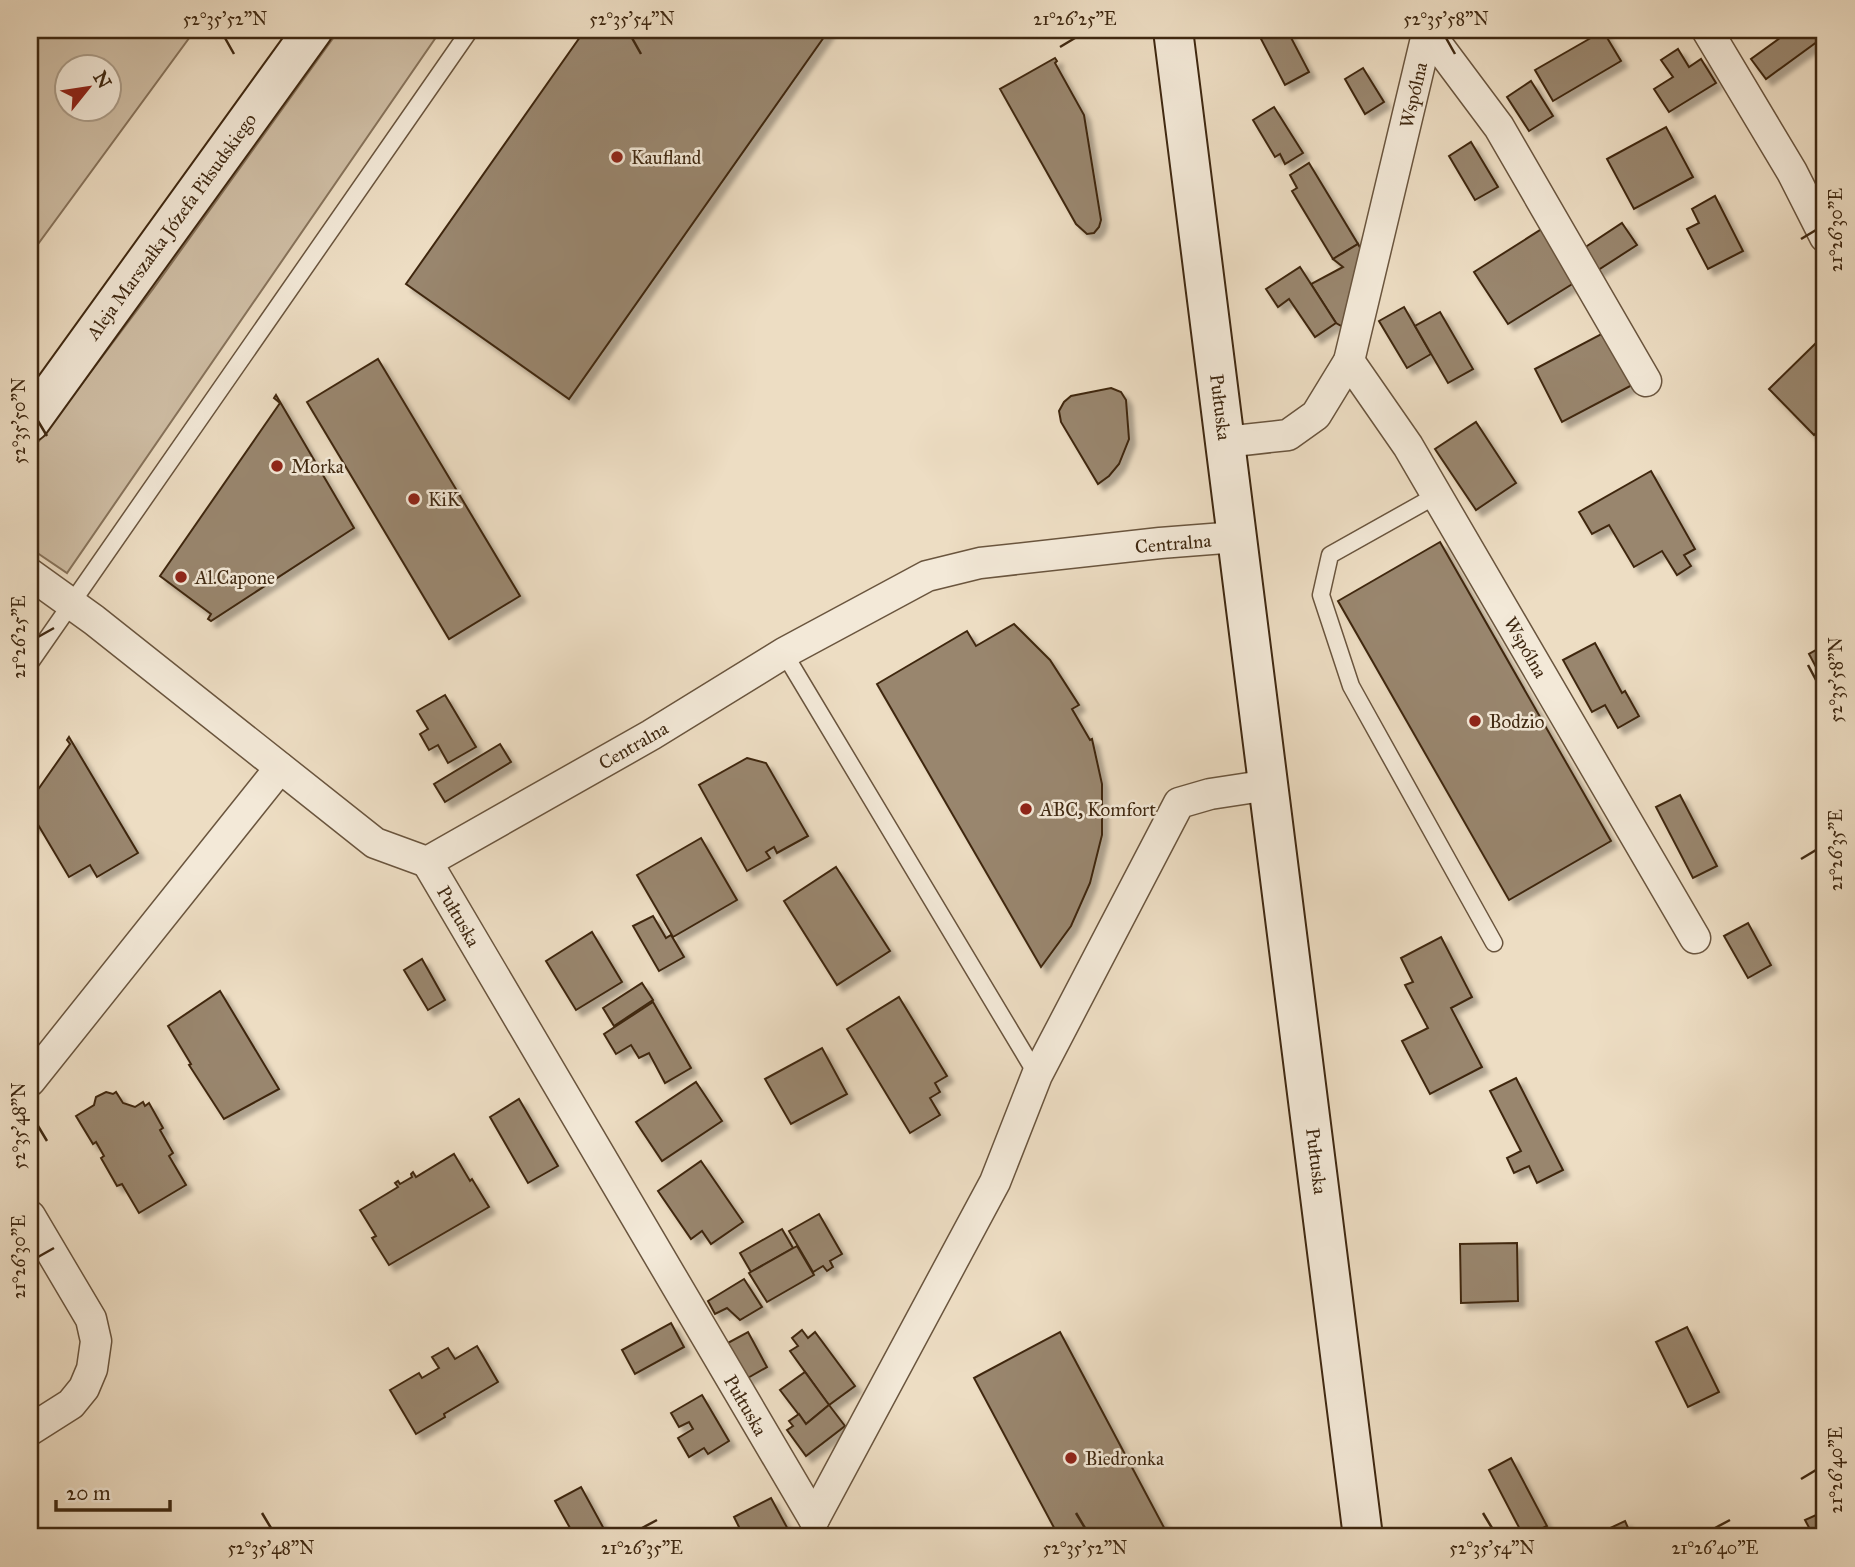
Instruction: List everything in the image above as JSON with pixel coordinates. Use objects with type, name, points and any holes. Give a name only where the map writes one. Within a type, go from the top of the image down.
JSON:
[{"type":"street","name":"Aleja Marszałka Józefa Piłsudskiego","points":[[30,422],[313,30]]},
{"type":"street","name":"Pułtuska","points":[[1173,30],[1363,1537]]},
{"type":"street","points":[[1707,30],[1792,172],[1825,237]]},
{"type":"street","name":"Wspólna","points":[[1225,442],[1288,435],[1316,415],[1349,361],[1428,31]]},
{"type":"street","name":"Wspólna","points":[[1428,31],[1499,127],[1646,381]]},
{"type":"street","name":"Wspólna","points":[[1349,361],[1408,446],[1695,938]]},
{"type":"street","name":"Centralna","points":[[427,862],[652,735],[784,653],[927,576],[980,564],[1237,537]]},
{"type":"street","points":[[30,574],[83,611],[375,844],[427,862]]},
{"type":"street","points":[[30,1081],[281,768]]},
{"type":"street","name":"Pułtuska","points":[[427,862],[814,1519],[995,1182],[1037,1075],[1179,803],[1210,794],[1269,785]]},
{"type":"street","points":[[30,1216],[91,1319],[96,1341],[92,1369],[84,1388],[71,1404],[30,1430]]},
{"type":"lane","points":[[30,663],[83,611],[470,30]]},
{"type":"lane","points":[[1437,495],[1329,555],[1321,595],[1351,686],[1494,943]]},
{"type":"lane","points":[[784,653],[1037,1075]]},
{"type":"shaded area","points":[[30,30],[195,30],[30,255]]},
{"type":"shaded area","points":[[339,30],[441,30],[67,573],[30,548],[30,453],[153,289]]},
{"type":"building","name":"Kaufland","points":[[585,30],[829,30],[569,399],[406,284]]},
{"type":"building","points":[[1274,30],[1287,30],[1309,72],[1285,85],[1260,37]]},
{"type":"building","points":[[1791,30],[1825,30],[1825,36],[1766,79],[1751,59]]},
{"type":"building","points":[[1603,31],[1621,61],[1553,101],[1535,70]]},
{"type":"building","points":[[1678,49],[1689,67],[1701,59],[1716,83],[1669,112],[1654,89],[1673,77],[1661,60]]},
{"type":"building","points":[[1055,58],[1055,63],[1084,115],[1101,220],[1094,233],[1087,234],[1076,224],[1000,89]]},
{"type":"building","points":[[1363,68],[1384,102],[1365,114],[1345,79]]},
{"type":"building","points":[[1531,81],[1553,116],[1529,131],[1507,97]]},
{"type":"building","points":[[1274,107],[1303,153],[1285,164],[1280,154],[1275,157],[1253,120]]},
{"type":"building","points":[[1666,127],[1693,177],[1634,209],[1607,159]]},
{"type":"building","points":[[1471,142],[1498,187],[1475,200],[1449,156]]},
{"type":"building","points":[[1309,163],[1358,244],[1333,259],[1292,191],[1297,188],[1290,175]]},
{"type":"building","points":[[1715,196],[1743,251],[1708,269],[1687,229],[1699,223],[1692,209]]},
{"type":"building","points":[[1622,223],[1637,245],[1595,272],[1581,250]]},
{"type":"building","points":[[1548,225],[1582,278],[1508,324],[1474,272]]},
{"type":"building","points":[[1358,244],[1362,251],[1343,327],[1336,323],[1311,284],[1343,267],[1333,259]]},
{"type":"building","points":[[1300,267],[1336,323],[1315,337],[1289,299],[1278,307],[1266,289]]},
{"type":"building","points":[[1404,307],[1431,354],[1407,368],[1379,321]]},
{"type":"building","points":[[1440,312],[1473,369],[1448,383],[1415,326]]},
{"type":"building","points":[[1609,330],[1636,383],[1562,422],[1535,369]]},
{"type":"building","points":[[1817,342],[1825,351],[1825,424],[1814,435],[1769,389]]},
{"type":"building","name":"KiK","points":[[378,359],[520,596],[449,639],[307,402]]},
{"type":"building","points":[[1111,388],[1121,392],[1126,400],[1129,439],[1119,464],[1098,484],[1061,422],[1059,411],[1071,396]]},
{"type":"building","name":"Morka","points":[[276,395],[354,528],[211,621],[208,619],[211,614],[160,576],[280,403],[274,398]]},
{"type":"building","points":[[1476,422],[1516,483],[1476,510],[1435,449]]},
{"type":"building","points":[[1651,471],[1695,549],[1684,555],[1691,566],[1677,575],[1662,551],[1634,567],[1609,525],[1592,534],[1579,512]]},
{"type":"building","name":"Bodzio","points":[[1440,542],[1611,841],[1509,900],[1338,601]]},
{"type":"building","name":"ABC, Komfort","points":[[1014,624],[1050,660],[1079,705],[1072,709],[1090,740],[1092,739],[1102,784],[1102,835],[1090,883],[1071,926],[1041,967],[877,684],[967,631],[976,646]]},
{"type":"building","points":[[1595,643],[1622,693],[1625,691],[1639,716],[1618,728],[1605,705],[1592,712],[1563,660]]},
{"type":"building","points":[[1825,645],[1825,684],[1809,654]]},
{"type":"building","points":[[445,695],[476,747],[448,763],[438,745],[429,750],[420,734],[428,729],[417,711]]},
{"type":"building","points":[[69,737],[138,853],[97,877],[90,865],[69,877],[37,823],[33,826],[31,823],[36,820],[30,811],[30,801],[70,744],[67,740]]},
{"type":"building","points":[[500,744],[511,762],[445,802],[434,784]]},
{"type":"building","points":[[747,758],[766,763],[808,836],[777,853],[774,847],[766,852],[770,858],[747,871],[699,785]]},
{"type":"building","points":[[1680,795],[1717,866],[1693,878],[1656,807]]},
{"type":"building","points":[[701,838],[737,900],[673,937],[637,875]]},
{"type":"building","points":[[836,867],[890,951],[837,985],[784,901]]},
{"type":"building","points":[[653,916],[666,938],[671,935],[684,957],[659,971],[633,926]]},
{"type":"building","points":[[1748,923],[1771,965],[1748,978],[1724,936]]},
{"type":"building","points":[[592,932],[622,982],[576,1010],[546,961]]},
{"type":"building","points":[[1441,937],[1472,997],[1451,1008],[1482,1067],[1430,1094],[1402,1041],[1428,1028],[1405,985],[1413,982],[1401,958]]},
{"type":"building","points":[[422,959],[445,1000],[428,1010],[404,970]]},
{"type":"building","points":[[642,983],[653,1000],[614,1026],[603,1008]]},
{"type":"building","points":[[220,991],[279,1089],[224,1119],[189,1065],[191,1064],[168,1026]]},
{"type":"building","points":[[899,997],[947,1076],[935,1083],[940,1092],[930,1098],[940,1115],[910,1133],[847,1029]]},
{"type":"building","points":[[653,1002],[691,1068],[665,1083],[649,1053],[639,1058],[631,1045],[616,1054],[604,1034]]},
{"type":"building","points":[[822,1048],[847,1094],[791,1124],[765,1079]]},
{"type":"building","points":[[1516,1078],[1563,1170],[1537,1183],[1529,1166],[1514,1173],[1507,1158],[1521,1151],[1490,1091]]},
{"type":"building","points":[[696,1082],[722,1121],[662,1161],[636,1122]]},
{"type":"building","points":[[106,1092],[116,1092],[123,1103],[135,1107],[143,1102],[145,1106],[149,1103],[173,1153],[169,1156],[186,1185],[139,1213],[122,1184],[117,1186],[101,1158],[104,1156],[96,1142],[93,1144],[76,1116],[94,1105],[96,1097]]},
{"type":"building","points":[[519,1099],[558,1166],[528,1183],[490,1117]]},
{"type":"building","points":[[454,1154],[489,1207],[389,1265],[372,1238],[376,1236],[360,1210],[398,1187],[395,1183],[398,1181],[400,1184],[412,1177],[413,1172],[416,1177]]},
{"type":"building","points":[[701,1161],[743,1222],[711,1244],[702,1231],[691,1239],[658,1191]]},
{"type":"building","points":[[819,1214],[842,1254],[830,1261],[833,1267],[827,1271],[823,1266],[813,1272],[789,1231]]},
{"type":"building","points":[[782,1229],[793,1248],[751,1272],[740,1253]]},
{"type":"building","points":[[1517,1243],[1518,1301],[1461,1303],[1460,1244]]},
{"type":"building","points":[[797,1246],[814,1275],[767,1302],[749,1273]]},
{"type":"building","points":[[744,1279],[762,1307],[740,1320],[727,1308],[715,1314],[708,1301]]},
{"type":"building","points":[[671,1323],[684,1347],[635,1374],[622,1350]]},
{"type":"building","points":[[1687,1327],[1719,1392],[1688,1407],[1656,1342]]},
{"type":"building","points":[[802,1330],[808,1338],[815,1332],[855,1386],[829,1405],[790,1351],[798,1346],[792,1338]]},
{"type":"building","points":[[748,1332],[767,1367],[746,1379],[726,1344]]},
{"type":"building","name":"Biedronka","points":[[1060,1332],[1169,1537],[1059,1537],[974,1378]]},
{"type":"building","points":[[477,1346],[498,1382],[416,1434],[390,1390],[419,1373],[422,1378],[439,1368],[432,1357],[448,1348],[455,1359]]},
{"type":"building","points":[[805,1372],[829,1405],[806,1424],[780,1390]]},
{"type":"building","points":[[702,1395],[729,1441],[708,1454],[704,1448],[689,1457],[678,1438],[693,1429],[689,1422],[679,1427],[671,1413]]},
{"type":"building","points":[[829,1405],[845,1426],[806,1456],[787,1430],[793,1426],[789,1421],[799,1414],[806,1424]]},
{"type":"building","points":[[1511,1458],[1547,1526],[1524,1537],[1489,1470]]},
{"type":"building","points":[[581,1487],[604,1529],[589,1537],[575,1537],[555,1501]]},
{"type":"building","points":[[771,1498],[790,1533],[781,1537],[725,1537],[740,1529],[734,1517]]},
{"type":"building","points":[[1825,1511],[1825,1537],[1814,1537],[1805,1520]]},
{"type":"building","points":[[1625,1521],[1632,1537],[1591,1537]]},
{"type":"place","name":"Kaufland","points":[[617,157]]},
{"type":"place","name":"Morka","points":[[277,466]]},
{"type":"place","name":"KiK","points":[[414,499]]},
{"type":"place","name":"Al.Capone","points":[[181,577]]},
{"type":"place","name":"Bodzio","points":[[1475,721]]},
{"type":"place","name":"ABC, Komfort","points":[[1026,809]]},
{"type":"place","name":"Biedronka","points":[[1071,1458]]}]
